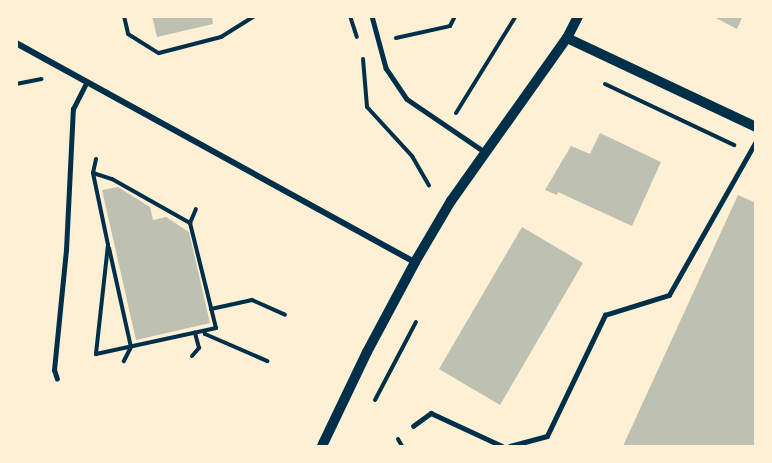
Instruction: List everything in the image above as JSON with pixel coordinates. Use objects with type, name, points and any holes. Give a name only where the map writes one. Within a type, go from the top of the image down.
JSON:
[{"type":"street","points":[[322,447],[367,352],[414,262],[451,201],[567,38],[578,16]]},
{"type":"street","points":[[567,38],[756,127]]},
{"type":"street","points":[[16,43],[414,262]]},
{"type":"lane","points":[[372,16],[386,68],[407,99],[485,152]]},
{"type":"lane","points":[[57,379],[54,370],[66,250],[73,109],[87,82]]},
{"type":"lane","points":[[510,447],[547,436],[605,315],[669,295],[756,141]]},
{"type":"lane","points":[[413,426],[431,412],[502,447]]},
{"type":"path","points":[[124,16],[128,34],[159,53],[221,37],[255,16]]},
{"type":"path","points":[[378,42],[450,26],[455,16]]},
{"type":"path","points":[[447,126],[516,16]]},
{"type":"path","points":[[363,56],[367,107],[412,156],[429,186]]},
{"type":"path","points":[[16,84],[44,79]]},
{"type":"path","points":[[605,84],[749,152]]},
{"type":"path","points":[[96,159],[93,173],[131,347],[124,361]]},
{"type":"path","points":[[93,173],[112,179],[190,223]]},
{"type":"path","points":[[108,245],[96,354],[216,328],[190,223],[196,209]]},
{"type":"path","points":[[211,309],[252,300],[285,315]]},
{"type":"path","points":[[375,400],[416,322]]},
{"type":"path","points":[[204,331],[206,334],[267,361]]},
{"type":"path","points":[[192,356],[199,348],[195,332]]},
{"type":"path","points":[[398,438],[402,447]]},
{"type":"building","points":[[152,16],[212,16],[213,24],[157,37]]},
{"type":"building","points":[[712,16],[743,16],[737,29]]},
{"type":"building","points":[[600,133],[661,162],[632,226],[558,192],[557,195],[545,190],[571,146],[590,154]]},
{"type":"building","points":[[118,187],[150,207],[153,220],[166,217],[189,232],[210,323],[136,340],[102,190]]},
{"type":"building","points":[[738,195],[756,203],[756,446],[623,446]]},
{"type":"building","points":[[522,227],[583,263],[500,405],[439,369]]}]
